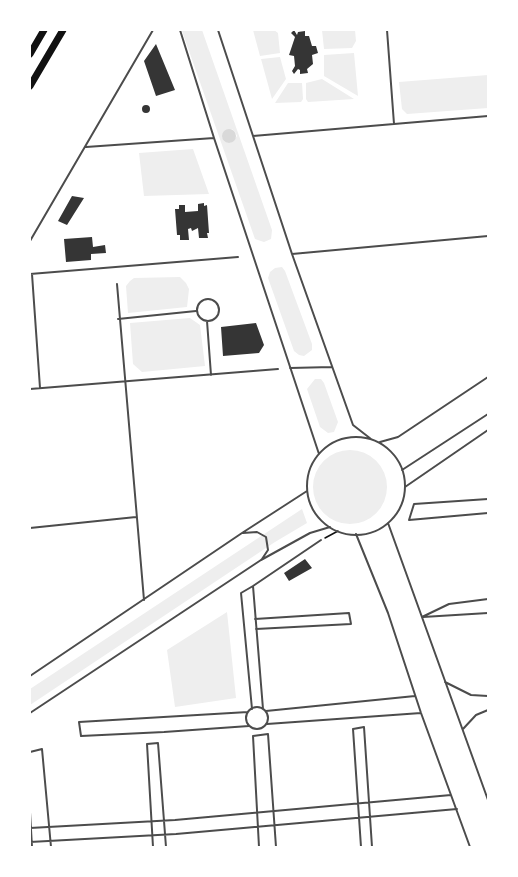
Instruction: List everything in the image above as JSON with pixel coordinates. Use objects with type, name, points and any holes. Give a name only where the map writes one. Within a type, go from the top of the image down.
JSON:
[{"type":"highway","points":[[30,54],[44,30]]},
{"type":"highway","points":[[30,86],[63,30]]},
{"type":"lane","points":[[149,36],[150,30]]},
{"type":"lane","points":[[30,241],[153,30]]},
{"type":"lane","points":[[180,30],[214,138],[319,454]]},
{"type":"lane","points":[[218,30],[292,254],[353,425],[380,443],[393,454],[402,470],[405,487],[404,495],[398,510],[387,523],[373,531],[356,534],[338,531],[330,527],[319,517],[311,505],[307,492],[311,465],[319,454],[334,442],[352,436],[372,439]]},
{"type":"lane","points":[[387,30],[394,124]]},
{"type":"lane","points":[[253,136],[488,116]]},
{"type":"lane","points":[[86,147],[214,138]]},
{"type":"lane","points":[[292,254],[488,236]]},
{"type":"lane","points":[[40,388],[31,274],[238,257]]},
{"type":"lane","points":[[117,284],[118,319],[144,600]]},
{"type":"lane","points":[[204,299],[214,300],[219,306],[219,314],[214,320],[207,321],[200,318],[196,311],[198,304],[204,299]]},
{"type":"lane","points":[[118,319],[196,311]]},
{"type":"lane","points":[[207,321],[211,375]]},
{"type":"lane","points":[[290,368],[332,367]]},
{"type":"lane","points":[[30,389],[278,369]]},
{"type":"lane","points":[[380,443],[398,437],[488,377]]},
{"type":"lane","points":[[402,470],[488,414]]},
{"type":"lane","points":[[405,487],[488,430]]},
{"type":"lane","points":[[30,676],[242,533],[307,492]]},
{"type":"lane","points":[[488,499],[414,504],[409,520],[488,513]]},
{"type":"lane","points":[[30,528],[136,517]]},
{"type":"lane","points":[[387,523],[488,800]]},
{"type":"lane","points":[[30,713],[261,560],[310,533],[330,527]]},
{"type":"lane","points":[[242,533],[257,532],[266,537],[268,550],[261,560]]},
{"type":"lane","points":[[356,534],[388,613],[415,696],[470,847]]},
{"type":"lane","points":[[252,709],[242,593],[322,540]]},
{"type":"lane","points":[[253,586],[265,710],[269,717],[267,724],[262,729],[255,729],[249,726],[81,736],[79,722],[248,712],[252,709],[260,707],[265,710],[415,696]]},
{"type":"lane","points":[[422,617],[449,604],[488,599]]},
{"type":"lane","points":[[256,619],[349,613],[351,624],[256,629]]},
{"type":"lane","points":[[422,617],[488,613]]},
{"type":"lane","points":[[445,682],[471,695],[488,696],[488,704]]},
{"type":"lane","points":[[463,729],[476,715],[488,710]]},
{"type":"lane","points":[[248,712],[246,719],[249,726]]},
{"type":"lane","points":[[267,724],[421,713]]},
{"type":"lane","points":[[361,847],[353,729],[364,727],[372,847]]},
{"type":"lane","points":[[260,847],[253,736],[268,734],[276,847]]},
{"type":"lane","points":[[153,847],[147,744],[158,743],[166,847]]},
{"type":"lane","points":[[30,752],[42,749],[51,847]]},
{"type":"lane","points":[[31,828],[152,821],[451,795]]},
{"type":"lane","points":[[31,842],[153,835],[456,809]]},
{"type":"lane","points":[[30,812],[32,847]]},
{"type":"path","points":[[322,540],[338,531]]},
{"type":"shaded area","points":[[202,30],[272,230],[271,239],[264,242],[255,239],[182,31]],"holes":[[[232,129],[237,136],[231,143],[224,141],[222,137]]]},
{"type":"shaded area","points":[[253,30],[274,30],[278,33],[280,53],[260,56]]},
{"type":"shaded area","points":[[322,30],[355,30],[356,41],[352,48],[324,49]]},
{"type":"shaded area","points":[[354,53],[358,96],[324,76],[324,55]]},
{"type":"shaded area","points":[[280,57],[286,79],[272,99],[261,59]]},
{"type":"shaded area","points":[[488,75],[488,108],[407,114],[402,109],[399,82]]},
{"type":"shaded area","points":[[322,79],[354,99],[308,102],[306,99],[306,83]]},
{"type":"shaded area","points":[[288,83],[302,83],[303,99],[301,102],[275,103]]},
{"type":"shaded area","points":[[226,129],[232,129],[236,133],[236,139],[232,143],[226,143],[222,139],[222,133]]},
{"type":"shaded area","points":[[193,149],[209,194],[144,196],[139,153]]},
{"type":"shaded area","points":[[282,267],[285,271],[312,344],[312,350],[304,356],[299,355],[294,351],[268,278],[270,272],[275,268]]},
{"type":"shaded area","points":[[180,277],[189,289],[187,307],[128,313],[126,286],[134,278]]},
{"type":"shaded area","points":[[190,318],[200,325],[205,366],[142,372],[133,364],[130,323]]},
{"type":"shaded area","points":[[315,379],[321,379],[324,383],[338,422],[334,432],[328,433],[320,427],[307,389]]},
{"type":"shaded area","points":[[350,450],[364,453],[376,461],[384,473],[387,487],[384,501],[376,513],[364,521],[350,524],[336,521],[324,513],[316,501],[313,487],[316,473],[324,461],[336,453]]},
{"type":"shaded area","points":[[302,509],[307,523],[275,542],[30,705],[30,689]]},
{"type":"shaded area","points":[[227,612],[236,698],[175,707],[167,650]]},
{"type":"building","points":[[294,30],[297,35],[298,32],[305,31],[305,36],[309,36],[312,46],[316,46],[318,53],[312,55],[313,64],[307,69],[308,73],[300,74],[300,70],[298,69],[294,74],[292,71],[295,66],[294,56],[289,55],[295,37],[291,33]]},
{"type":"building","points":[[156,44],[175,90],[156,96],[144,61]]},
{"type":"building","points":[[144,105],[148,105],[150,109],[148,113],[144,113],[142,111],[142,107]]},
{"type":"building","points":[[72,196],[84,198],[67,225],[58,221]]},
{"type":"building","points":[[204,203],[204,206],[207,205],[208,238],[199,238],[198,228],[192,231],[191,228],[188,229],[189,240],[180,240],[180,235],[177,235],[175,209],[179,209],[179,205],[185,205],[185,212],[198,211],[198,204]]},
{"type":"building","points":[[92,237],[93,247],[105,245],[106,253],[91,254],[91,260],[66,262],[64,239]]},
{"type":"building","points":[[256,323],[264,345],[259,353],[223,356],[221,327]]},
{"type":"building","points":[[305,559],[312,568],[289,581],[284,573]]}]
